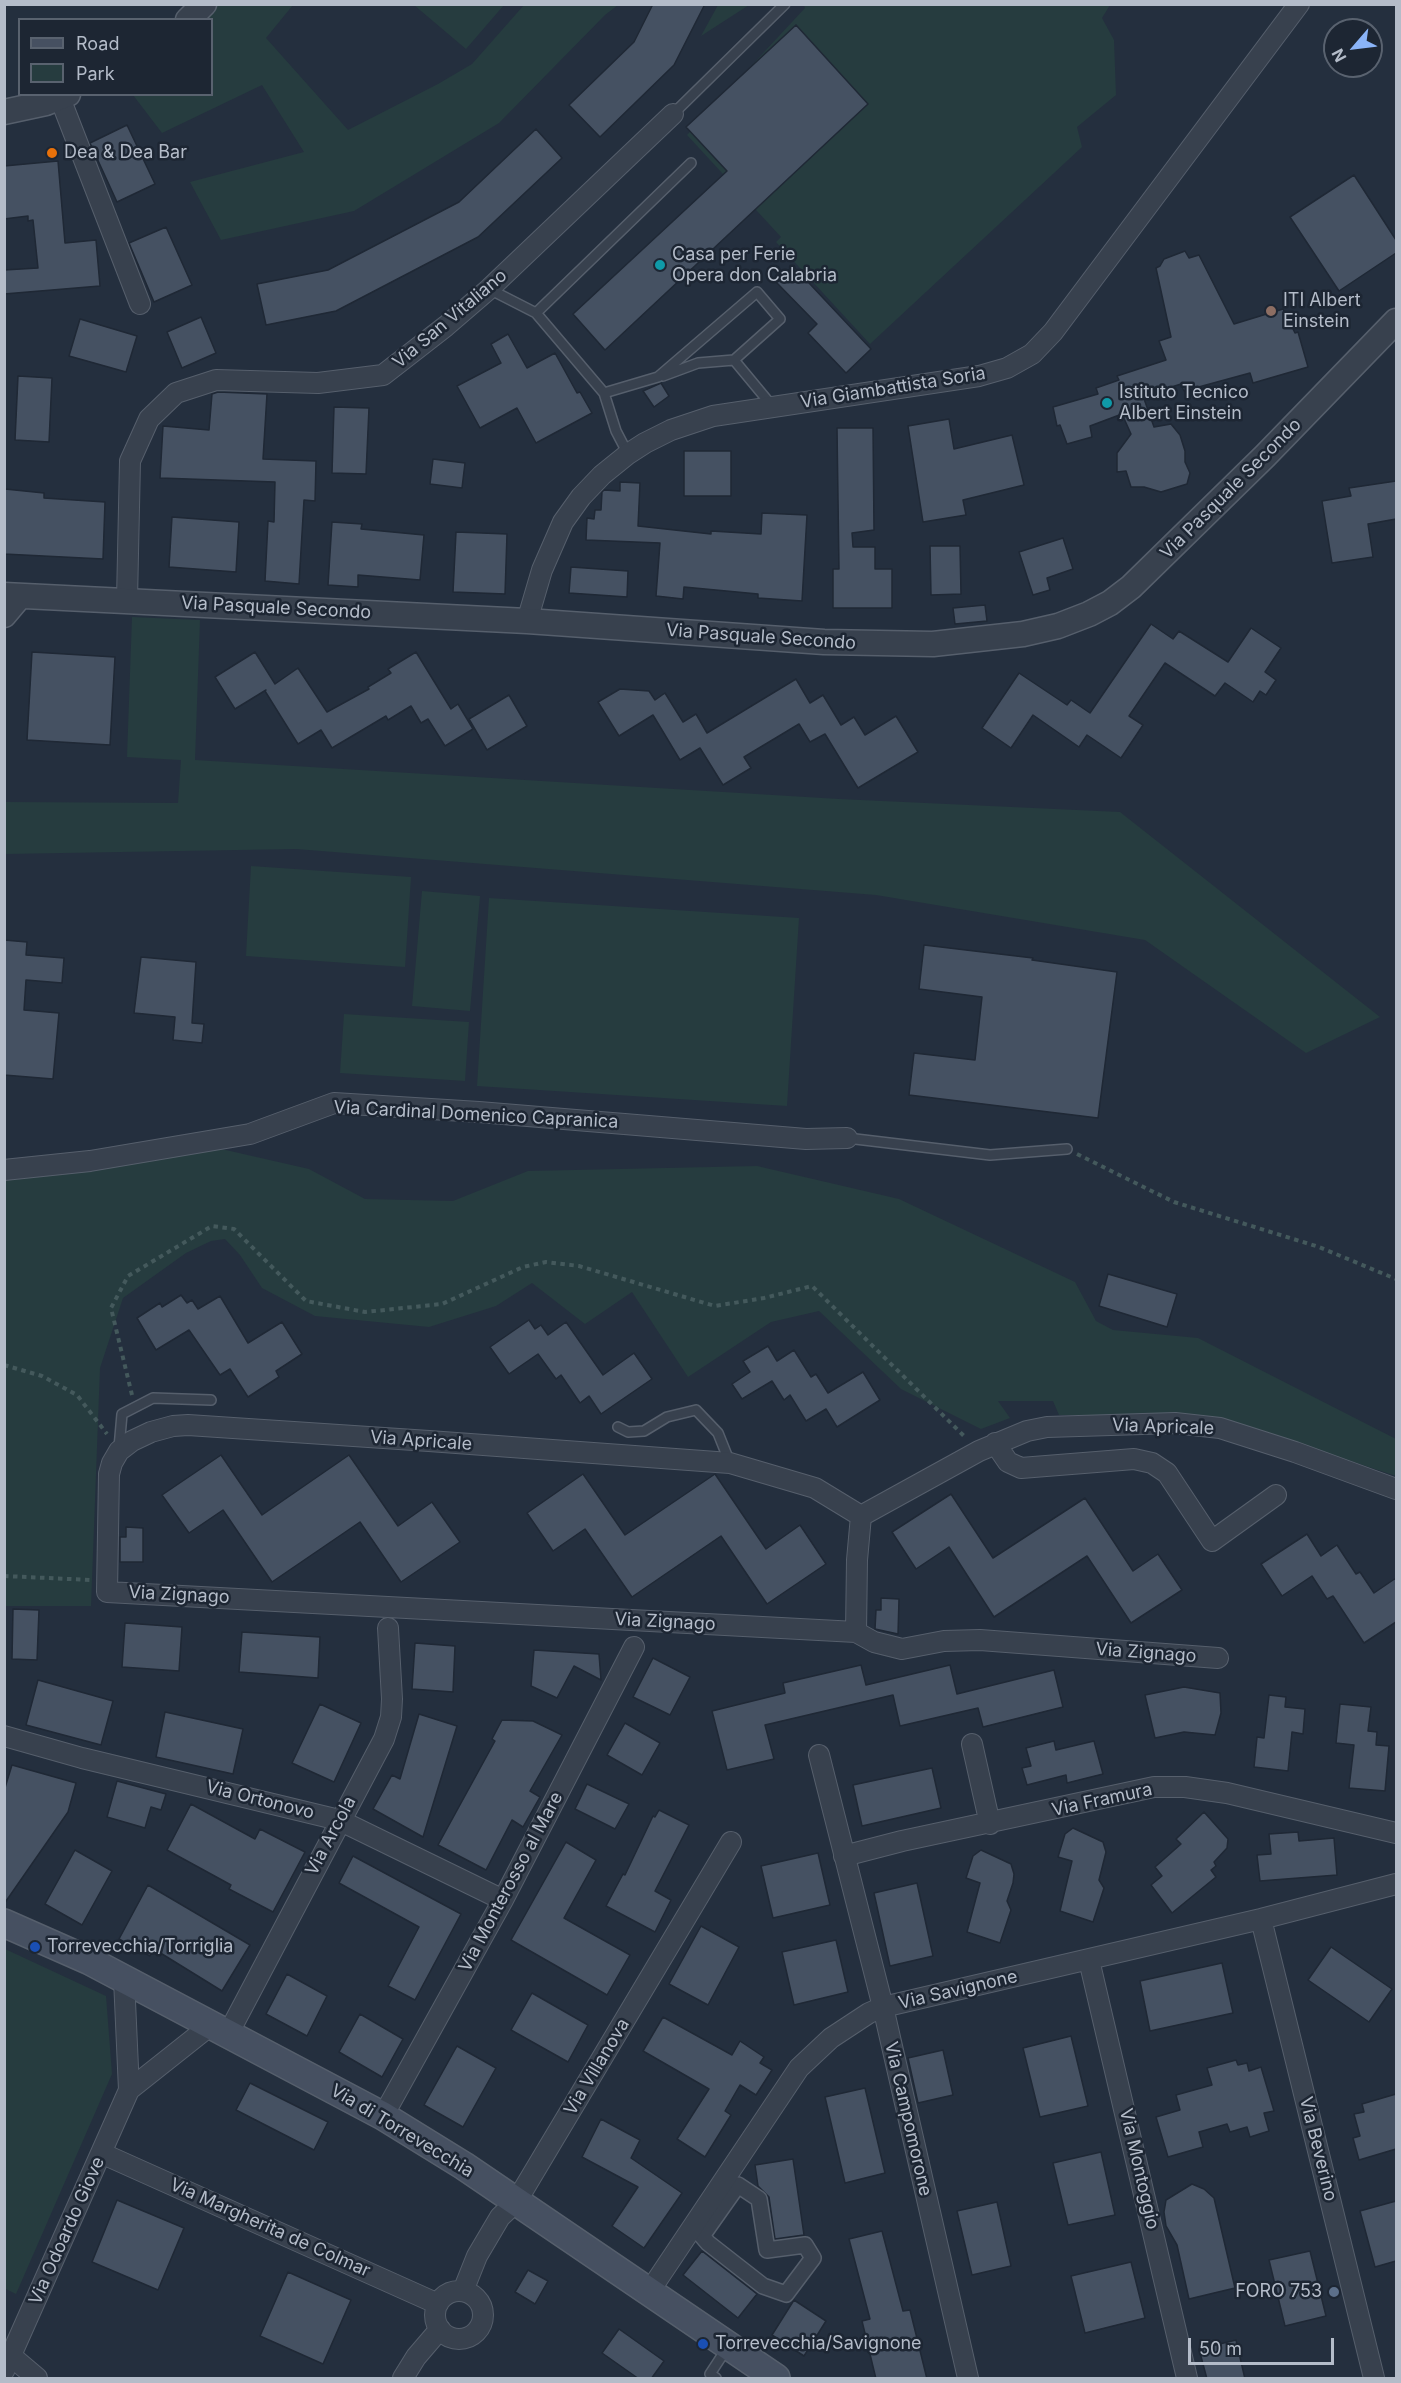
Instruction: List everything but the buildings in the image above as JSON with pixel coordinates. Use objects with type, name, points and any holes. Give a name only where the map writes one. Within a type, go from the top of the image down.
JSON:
[{"type":"main road","name":"Via di Torrevecchia","points":[[4,1923],[58,1946],[124,1979],[383,2116],[438,2149],[776,2379]]},
{"type":"street","points":[[190,18],[204,4]]},
{"type":"street","name":"Via Giambattista Soria","points":[[527,621],[545,560],[563,522],[591,486],[628,454],[663,434],[698,420],[979,376],[1007,368],[1024,360],[1053,332],[1299,4]]},
{"type":"street","points":[[4,111],[64,96],[140,304]]},
{"type":"street","name":"Via San Vitaliano","points":[[127,600],[130,461],[149,419],[176,393],[216,380],[318,383],[383,375],[446,326],[489,288],[673,114]]},
{"type":"street","name":"Via Pasquale Secondo","points":[[12,596],[527,621],[893,645],[990,639],[1043,630],[1070,622],[1110,603],[1138,581],[1396,321]]},
{"type":"street","points":[[4,615],[12,596]]},
{"type":"street","name":"Via Cardinal Domenico Capranica","points":[[4,1170],[90,1161],[250,1134],[334,1103],[479,1112],[806,1139],[847,1138]]},
{"type":"street","name":"Via Apricale","points":[[119,1451],[150,1432],[166,1427],[188,1425],[730,1464],[815,1488],[861,1516],[987,1447],[1027,1431],[1047,1427],[1120,1423],[1194,1425],[1220,1428],[1396,1489]]},
{"type":"street","name":"Via Apricale","points":[[987,1447],[1021,1468],[1134,1459],[1152,1463],[1167,1473],[1212,1541],[1276,1495]]},
{"type":"street","points":[[107,1586],[109,1474],[119,1451]]},
{"type":"street","points":[[856,1632],[857,1560],[861,1516]]},
{"type":"street","name":"Via Zignago","points":[[107,1586],[856,1632],[874,1642],[902,1649],[944,1641],[980,1640],[1218,1659]]},
{"type":"street","name":"Via Arcola","points":[[220,2029],[379,1749],[391,1717],[393,1682],[388,1628]]},
{"type":"street","name":"Via Monterosso al Mare","points":[[383,2116],[503,1900],[634,1647]]},
{"type":"street","name":"Via Ortonovo","points":[[4,1736],[82,1758],[339,1820],[503,1900]]},
{"type":"street","points":[[972,1744],[990,1824]]},
{"type":"street","name":"Via Campomorone","points":[[819,1755],[883,2007],[968,2379]]},
{"type":"street","name":"Via Framura","points":[[844,1856],[902,1841],[990,1824],[1154,1787],[1185,1787],[1227,1793],[1396,1833]]},
{"type":"street","name":"Via Villanova","points":[[463,2291],[477,2256],[494,2227],[500,2217],[516,2202],[731,1842]]},
{"type":"street","name":"Via Savignone","points":[[649,2292],[799,2068],[831,2038],[883,2007],[1261,1919],[1396,1884]]},
{"type":"street","name":"Via Beverino","points":[[1261,1919],[1374,2379]]},
{"type":"street","name":"Via Montoggio","points":[[1089,1960],[1187,2379]]},
{"type":"street","name":"Via Odoardo Giove","points":[[8,2363],[129,2090],[124,1979]]},
{"type":"street","name":"Via Odoardo Giove","points":[[129,2090],[220,2029]]},
{"type":"street","name":"Via Margherita de Colmar","points":[[101,2153],[438,2304]]},
{"type":"street","points":[[738,2185],[759,2199],[767,2250],[805,2245],[813,2258],[786,2294],[763,2286],[702,2236],[738,2185]]},
{"type":"street","points":[[463,2291],[471,2294],[482,2306],[483,2314],[478,2329],[459,2339],[440,2329],[436,2317],[438,2304],[448,2293],[463,2291]]},
{"type":"street","points":[[403,2379],[416,2357],[440,2329]]},
{"type":"street","points":[[8,2363],[36,2379]]},
{"type":"lane","points":[[673,114],[785,4]]},
{"type":"lane","points":[[536,313],[691,163]]},
{"type":"lane","points":[[489,288],[536,313],[604,393],[616,431],[628,454]]},
{"type":"lane","points":[[604,393],[658,377],[698,363],[734,360],[780,319],[757,292],[658,377]]},
{"type":"lane","points":[[734,360],[773,407]]},
{"type":"lane","points":[[847,1138],[990,1155],[1067,1149]]},
{"type":"lane","points":[[119,1451],[122,1414],[153,1398],[211,1400]]},
{"type":"lane","points":[[618,1427],[628,1432],[644,1431],[667,1417],[696,1410],[718,1433],[730,1464]]},
{"type":"lane","points":[[716,2379],[710,2374],[728,2346]]},
{"type":"path","points":[[1067,1149],[1174,1202],[1319,1246],[1396,1279]]},
{"type":"path","points":[[135,1407],[111,1308],[128,1276],[212,1226],[234,1229],[306,1301],[365,1312],[442,1304],[523,1267],[546,1262],[579,1266],[716,1306],[764,1299],[812,1286],[987,1447]]},
{"type":"path","points":[[4,1365],[42,1376],[77,1395],[119,1451]]},
{"type":"path","points":[[4,1576],[107,1586]]},
{"type":"green space","points":[[212,5],[293,5],[266,38],[348,130],[472,64],[524,5],[618,5],[605,15],[499,123],[354,211],[221,240],[190,182],[304,152],[262,85],[162,133],[134,96],[213,96],[213,18],[195,18]]},
{"type":"green space","points":[[414,5],[504,5],[466,49]]},
{"type":"green space","points":[[718,5],[749,5],[701,36]]},
{"type":"green space","points":[[804,5],[1110,5],[1102,18],[1114,40],[1116,95],[1077,127],[1082,147],[870,344],[776,242],[781,237],[687,135],[805,8]]},
{"type":"green space","points":[[132,617],[200,620],[195,760],[839,799],[1120,812],[1380,1017],[1306,1053],[1145,940],[876,895],[296,849],[5,854],[5,802],[178,803],[181,760],[127,757]]},
{"type":"green space","points":[[251,866],[411,877],[405,967],[246,956]]},
{"type":"green space","points":[[422,891],[480,896],[470,1011],[412,1006]]},
{"type":"green space","points":[[489,898],[799,918],[787,1106],[477,1086]]},
{"type":"green space","points":[[344,1014],[469,1022],[465,1081],[340,1073]]},
{"type":"green space","points":[[217,1148],[309,1169],[365,1199],[453,1201],[528,1171],[757,1166],[899,1199],[1075,1282],[1096,1321],[1113,1330],[1198,1338],[1396,1439],[1396,1476],[1244,1426],[1198,1415],[1059,1415],[1053,1401],[998,1401],[1010,1418],[981,1429],[901,1389],[819,1311],[771,1322],[688,1377],[632,1292],[585,1324],[532,1283],[496,1306],[429,1327],[315,1316],[262,1288],[240,1255],[225,1239],[211,1241],[186,1253],[123,1298],[100,1368],[91,1606],[5,1606],[5,1175]]},
{"type":"green space","points":[[5,1949],[106,1996],[112,2074],[16,2294],[4,2288]]},
{"type":"place","name":"Dea & Dea Bar","points":[[52,153]]},
{"type":"place","name":"Casa per Ferie Opera don Calabria","points":[[660,265]]},
{"type":"place","name":"ITI Albert Einstein","points":[[1271,311]]},
{"type":"place","name":"Istituto Tecnico Albert Einstein","points":[[1107,403]]},
{"type":"place","name":"Torrevecchia/Torriglia","points":[[35,1947]]},
{"type":"place","name":"FORO 753","points":[[1334,2292]]},
{"type":"place","name":"Torrevecchia/Savignone","points":[[703,2344]]}]
